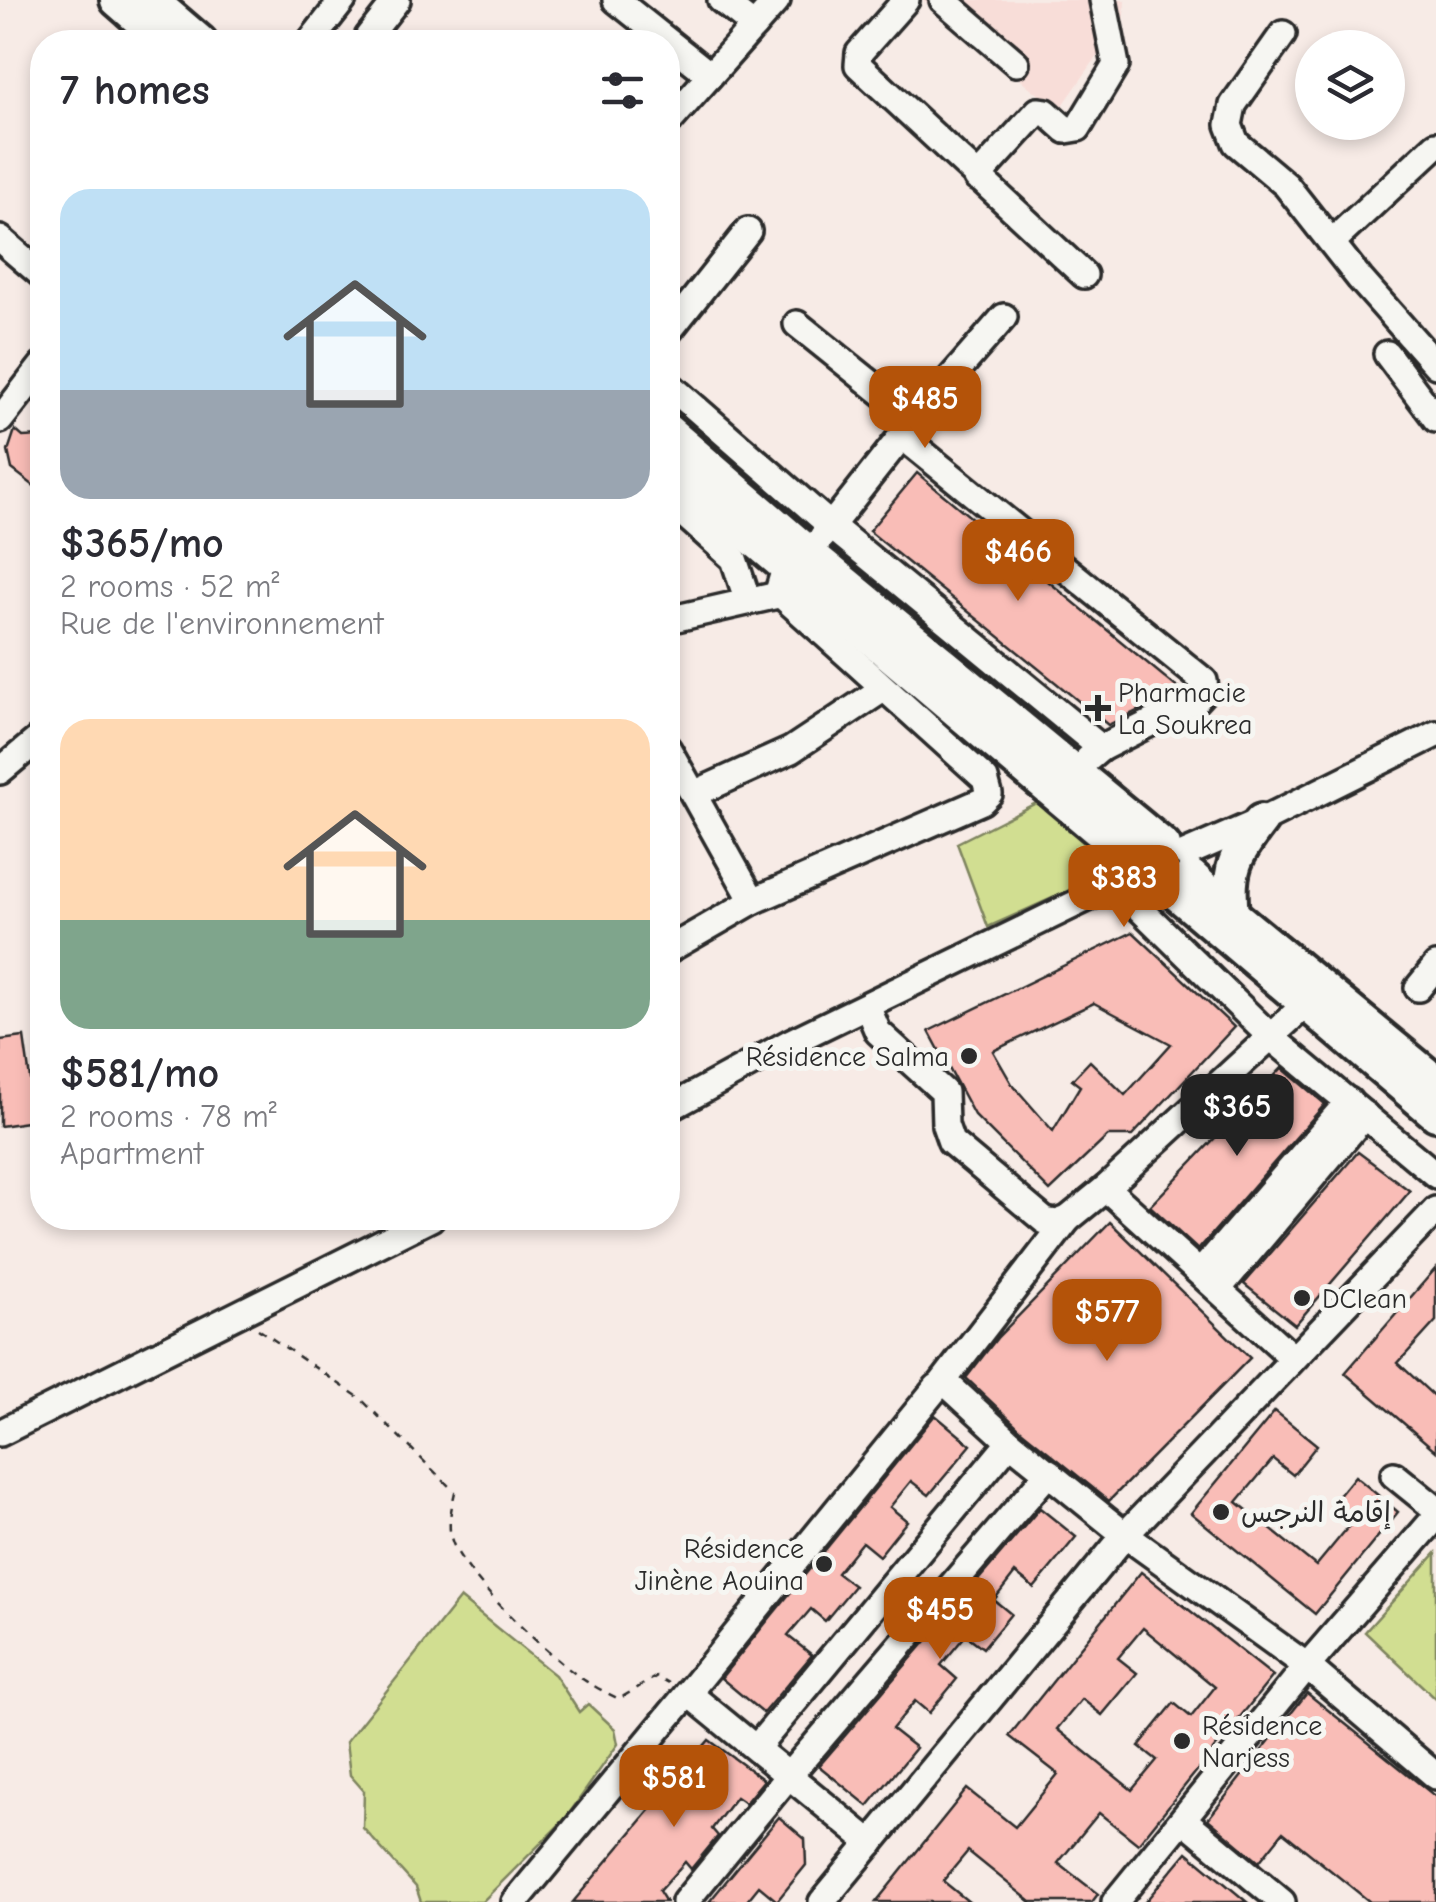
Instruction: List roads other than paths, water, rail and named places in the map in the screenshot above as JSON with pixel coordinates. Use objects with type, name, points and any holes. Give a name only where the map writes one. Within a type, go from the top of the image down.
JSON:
[{"type":"main road","points":[[117,0],[151,30]]},
{"type":"main road","points":[[151,0],[186,30]]},
{"type":"main road","points":[[680,445],[791,570]]},
{"type":"main road","points":[[680,477],[791,570],[831,586],[1073,770],[1162,875],[1232,914],[1436,1082]]},
{"type":"main road","points":[[831,586],[1306,1005],[1436,1114]]},
{"type":"main road","points":[[1232,914],[1228,886],[1231,870],[1238,851],[1261,821]]},
{"type":"street","points":[[373,30],[397,0]]},
{"type":"street","points":[[616,0],[653,30]]},
{"type":"street","points":[[721,0],[754,26]]},
{"type":"street","points":[[680,110],[777,0]]},
{"type":"street","points":[[906,0],[859,52],[858,66],[1084,275]]},
{"type":"street","points":[[942,0],[1016,63]]},
{"type":"street","points":[[318,30],[338,2]]},
{"type":"street","points":[[977,178],[1038,112],[1046,112],[1066,130],[1078,128],[1116,65],[1096,3]]},
{"type":"street","points":[[1283,34],[1238,94],[1229,125],[1236,143],[1286,185],[1360,279],[1436,365]]},
{"type":"street","points":[[680,52],[710,76]]},
{"type":"street","points":[[1332,242],[1436,146]]},
{"type":"street","points":[[680,317],[748,232]]},
{"type":"street","points":[[0,239],[30,264]]},
{"type":"street","points":[[680,618],[748,601],[791,570],[1004,317]]},
{"type":"street","points":[[797,324],[908,427],[1204,681],[1205,690],[1196,700],[1101,748],[1073,770]]},
{"type":"street","points":[[1387,354],[1436,419]]},
{"type":"street","points":[[0,420],[9,388],[30,374]]},
{"type":"street","points":[[680,394],[831,526],[1101,748]]},
{"type":"street","points":[[680,511],[734,559],[748,601]]},
{"type":"street","points":[[680,943],[753,901],[982,801],[989,794],[985,778],[883,689],[791,570]]},
{"type":"street","points":[[694,794],[791,750],[883,689]]},
{"type":"street","points":[[680,1102],[789,1043],[1081,903],[1162,875],[1436,734]]},
{"type":"street","points":[[0,771],[30,746]]},
{"type":"street","points":[[680,769],[753,901]]},
{"type":"street","points":[[1162,875],[1272,1038],[1436,1174]]},
{"type":"street","points":[[1418,988],[1436,966]]},
{"type":"street","points":[[515,1902],[941,1384],[1068,1220],[1306,1005]]},
{"type":"street","points":[[867,1006],[878,1032],[944,1092],[945,1124],[952,1142],[1045,1220],[1068,1220]]},
{"type":"street","points":[[1210,1280],[1357,1108]]},
{"type":"street","points":[[1106,1188],[1293,1358]]},
{"type":"street","points":[[822,1902],[1125,1535],[1436,1210]]},
{"type":"street","points":[[4,1424],[406,1230]]},
{"type":"street","points":[[941,1384],[950,1384],[1010,1442],[1125,1535],[1307,1666],[1436,1776]]},
{"type":"street","points":[[757,1747],[1010,1442]]},
{"type":"street","points":[[686,1902],[1048,1472]]},
{"type":"street","points":[[1394,1475],[1436,1508]]},
{"type":"street","points":[[1115,1902],[1307,1666],[1436,1516]]},
{"type":"street","points":[[688,1692],[871,1843]]},
{"type":"street","points":[[1183,1819],[1282,1902]]},
{"type":"place","name":"Pharmacie La Soukrea","points":[[1098,708]]},
{"type":"place","name":"Résidence Salma","points":[[969,1056]]},
{"type":"place","name":"DClean","points":[[1302,1298]]},
{"type":"place","name":"إقامة النرجس","points":[[1221,1512]]},
{"type":"place","name":"Résidence Jinène Aouina","points":[[824,1564]]},
{"type":"place","name":"Résidence Narjess","points":[[1182,1741]]}]
